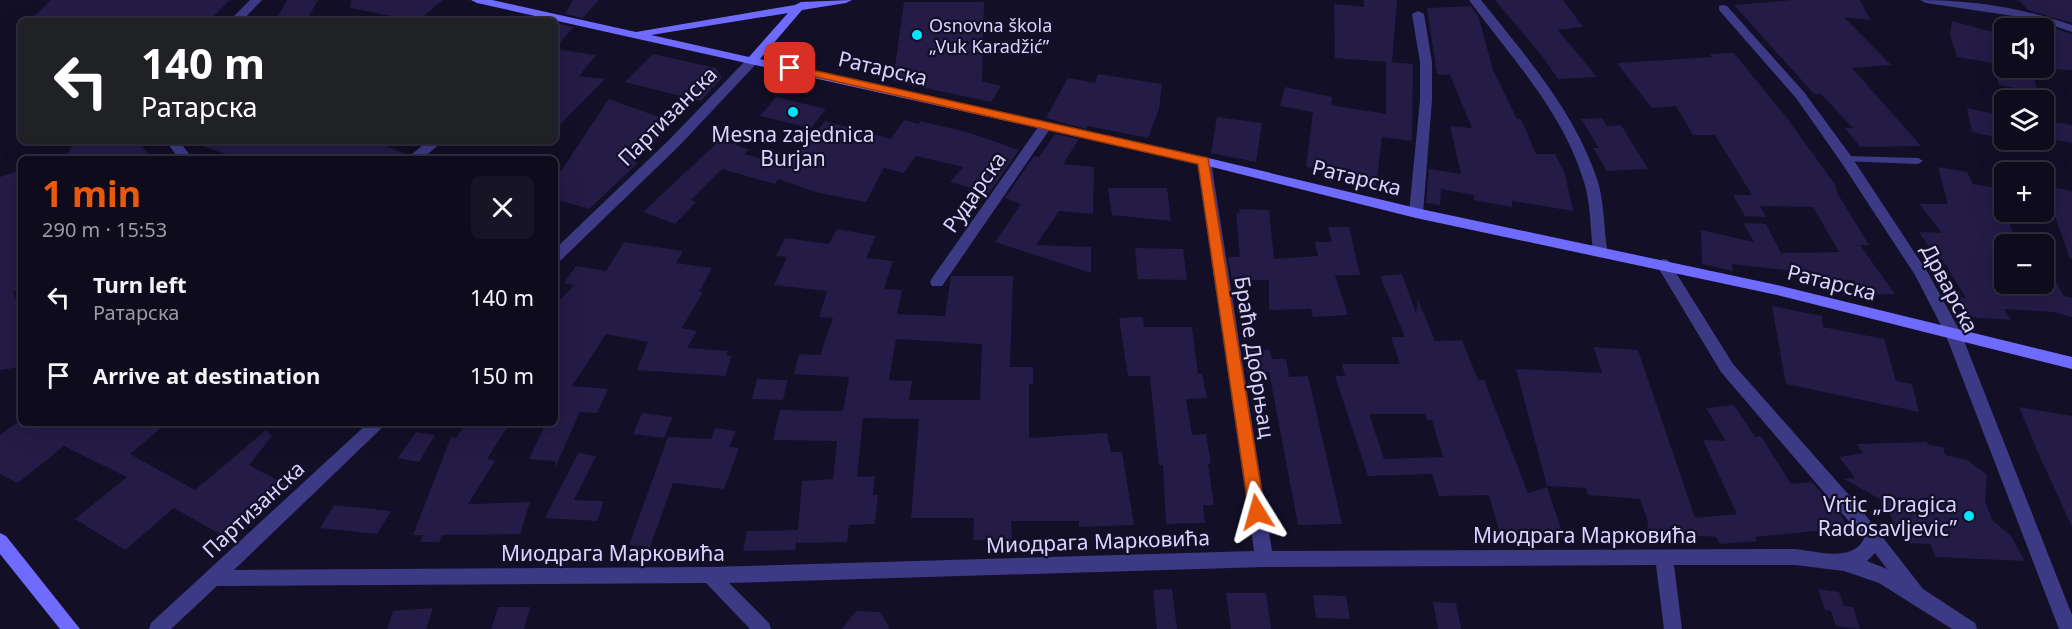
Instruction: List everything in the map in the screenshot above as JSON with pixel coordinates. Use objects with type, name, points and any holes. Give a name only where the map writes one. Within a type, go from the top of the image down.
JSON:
[{"type":"street","points":[[238,18],[256,0]]},
{"type":"street","name":"Ратарска","points":[[477,0],[1204,161],[1416,213],[1663,264],[2072,363]]},
{"type":"street","points":[[632,34],[802,4],[846,0]]},
{"type":"street","points":[[1475,0],[1533,77],[1573,139],[1591,183],[1600,250]]},
{"type":"street","points":[[1926,0],[2036,16],[2072,29]]},
{"type":"street","name":"Партизанска","points":[[558,254],[674,143],[753,60],[802,4]]},
{"type":"street","name":"Дрварска","points":[[1723,8],[1800,95],[1846,159],[1921,273],[1953,333],[2068,629]]},
{"type":"street","points":[[1416,213],[1426,90],[1426,62],[1418,14]]},
{"type":"street","name":"Рударска","points":[[937,282],[1046,126]]},
{"type":"street","points":[[174,144],[184,156]]},
{"type":"street","points":[[417,156],[431,144]]},
{"type":"street","name":"Браће Добрњац","points":[[1204,161],[1264,559]]},
{"type":"street","points":[[1663,264],[1727,368],[1835,490],[1918,594]]},
{"type":"street","name":"Партизанска","points":[[158,629],[376,426]]},
{"type":"street","points":[[1844,562],[1863,555],[1869,549],[1872,539]]},
{"type":"street","points":[[0,541],[71,629]]},
{"type":"street","name":"Миодрага Марковића","points":[[212,578],[710,575],[1264,559],[1795,556],[1844,562],[1872,570],[1918,594],[1968,629]]},
{"type":"street","points":[[1664,557],[1673,629]]},
{"type":"street","points":[[710,575],[762,629]]},
{"type":"lane","points":[[1846,159],[1918,161]]},
{"type":"building","points":[[51,0],[230,0],[212,18],[32,18]]},
{"type":"building","points":[[287,0],[318,0],[308,18],[277,18]]},
{"type":"building","points":[[351,0],[443,0],[422,18],[402,18],[350,8]]},
{"type":"building","points":[[573,0],[599,0],[583,18],[565,14]]},
{"type":"building","points":[[1364,0],[1397,0],[1392,62],[1413,64],[1412,141],[1382,137],[1376,186],[1348,181],[1349,174],[1306,167],[1313,112],[1280,106],[1285,87],[1332,97],[1331,105],[1386,114],[1386,62],[1335,58],[1334,4],[1364,7]]},
{"type":"building","points":[[1495,0],[1563,0],[1583,27],[1558,30],[1597,77],[1558,79],[1542,56]]},
{"type":"building","points":[[1791,0],[1860,0],[1870,20],[1844,17],[1891,65],[1852,68],[1921,146],[1860,147],[1845,128],[1853,128],[1821,94],[1814,94],[1734,5]]},
{"type":"building","points":[[2018,0],[2072,0],[2072,23],[2028,10]]},
{"type":"building","points":[[904,2],[984,2],[982,81],[1001,86],[991,102],[893,81]]},
{"type":"building","points":[[1471,6],[1479,18],[1493,70],[1517,119],[1521,119],[1536,154],[1555,154],[1565,174],[1573,211],[1512,201],[1512,207],[1474,200],[1474,195],[1441,189],[1440,205],[1426,203],[1429,169],[1461,174],[1450,126],[1472,128],[1450,75],[1437,74],[1427,8]]},
{"type":"building","points":[[1952,21],[1994,32],[1994,63],[1957,57],[1950,35]]},
{"type":"building","points":[[559,24],[574,27],[558,45]]},
{"type":"building","points":[[2054,28],[2072,34],[2072,70],[2054,69]]},
{"type":"building","points":[[558,49],[596,55],[579,76],[605,79],[558,127]]},
{"type":"building","points":[[1734,53],[1787,118],[1836,186],[1836,191],[1869,245],[1860,245],[1895,294],[1864,295],[1854,280],[1799,281],[1792,271],[1732,264],[1733,271],[1702,264],[1701,230],[1754,242],[1743,223],[1766,224],[1781,253],[1839,252],[1813,207],[1760,206],[1766,217],[1745,216],[1733,195],[1752,195],[1715,135],[1693,135],[1676,106],[1652,108],[1617,63],[1712,57],[1710,54]]},
{"type":"building","points":[[653,54],[716,68],[722,78],[701,101],[625,82]]},
{"type":"building","points":[[1098,74],[1162,84],[1159,109],[1148,138],[1088,126],[1086,129],[1046,118],[1068,78],[1095,83]]},
{"type":"building","points":[[1997,78],[2034,78],[2038,90],[2024,90],[1999,85]]},
{"type":"building","name":"Mesna zajednica Burjan","points":[[776,97],[826,109],[811,128],[760,116]]},
{"type":"building","points":[[609,99],[673,122],[633,161],[638,163],[589,209],[558,200],[558,176]]},
{"type":"building","points":[[1967,108],[1994,114],[1994,137],[1972,132]]},
{"type":"building","points":[[1217,117],[1262,123],[1256,162],[1211,153]]},
{"type":"building","points":[[1602,118],[1607,126],[1621,125],[1648,169],[1607,171],[1593,148],[1599,148],[1581,119]]},
{"type":"building","points":[[904,120],[919,124],[920,121],[970,133],[1019,150],[989,193],[950,182],[963,167],[916,156],[904,173],[884,168],[866,202],[819,193],[778,179],[775,184],[722,169],[691,200],[696,202],[675,224],[643,212],[721,139],[749,150],[744,154],[788,166],[825,121],[891,139]]},
{"type":"building","points":[[2054,122],[2072,125],[2072,143],[2054,140]]},
{"type":"building","points":[[1055,134],[1079,139],[1063,164],[1094,167],[1093,214],[1059,211],[1036,245],[1091,247],[1091,273],[995,242],[1021,204],[1005,198],[1034,156],[1039,157]]},
{"type":"building","points":[[73,144],[140,144],[150,156],[66,156]]},
{"type":"building","points":[[197,144],[380,144],[408,155],[407,156],[231,156]]},
{"type":"building","points":[[1938,167],[1967,172],[1973,184],[1994,188],[1994,222],[2009,222],[2013,234],[1994,234],[1994,294],[2054,294],[2054,279],[2064,296],[2072,298],[2072,317],[2054,312],[2004,309],[2011,320],[1968,317],[1956,297],[1966,298],[1942,259],[1937,259],[1919,232],[1942,233],[1919,204],[1948,204]]},
{"type":"building","points":[[18,171],[18,290],[13,292],[18,305],[18,367],[0,370],[0,177]]},
{"type":"building","points":[[1108,188],[1167,188],[1171,221],[1112,215]]},
{"type":"building","points":[[2054,188],[2072,191],[2072,258],[2070,259],[2054,214]]},
{"type":"building","points":[[1239,209],[1269,210],[1274,259],[1318,256],[1315,242],[1332,242],[1328,227],[1349,227],[1360,275],[1335,275],[1348,315],[1313,317],[1311,309],[1269,310],[1269,280],[1232,280],[1228,257],[1240,257],[1236,212],[1240,213]]},
{"type":"building","points":[[837,229],[876,236],[866,258],[893,261],[884,289],[902,290],[897,314],[945,316],[951,276],[1013,276],[1010,367],[1033,367],[1033,384],[1029,384],[1029,438],[1107,433],[1111,452],[1122,452],[1134,525],[1079,527],[1079,521],[1011,521],[1012,539],[973,540],[974,518],[911,518],[919,419],[863,418],[857,477],[875,476],[873,495],[878,495],[875,524],[849,525],[847,542],[797,543],[797,537],[795,550],[743,551],[747,531],[798,530],[802,481],[833,479],[837,441],[773,440],[780,410],[843,411],[849,377],[794,374],[799,354],[820,355],[833,318],[819,317],[827,291],[774,285],[787,257],[776,256],[785,238],[829,244]],"holes":[[[896,339],[982,344],[980,400],[909,400],[912,381],[889,380]]]},
{"type":"building","points":[[624,242],[683,251],[676,263],[712,268],[699,292],[703,292],[682,328],[697,331],[687,348],[728,351],[726,355],[732,356],[725,376],[637,370],[648,342],[606,334],[572,386],[608,389],[597,413],[580,412],[555,468],[555,461],[529,459],[545,426],[558,426],[558,302],[574,285],[564,283],[576,266],[606,271]]},
{"type":"building","points":[[1135,248],[1183,249],[1187,280],[1138,279]]},
{"type":"building","points":[[1402,274],[1416,313],[1418,300],[1435,341],[1462,340],[1478,380],[1484,380],[1528,493],[1547,487],[1564,537],[1501,537],[1489,495],[1439,496],[1432,474],[1368,476],[1335,376],[1345,376],[1342,364],[1400,364],[1391,337],[1405,337],[1380,276]],"holes":[[[1369,414],[1425,414],[1427,420],[1432,420],[1443,457],[1384,459]]]},
{"type":"building","points":[[1772,306],[1822,316],[1823,327],[1884,339],[1896,381],[1912,384],[1919,412],[1786,384]]},
{"type":"building","points":[[1143,317],[1144,327],[1192,327],[1198,374],[1202,374],[1207,398],[1186,399],[1192,435],[1206,434],[1211,463],[1208,464],[1214,505],[1203,505],[1205,523],[1166,524],[1163,465],[1159,465],[1150,376],[1128,376],[1119,318]]},
{"type":"building","points":[[1594,347],[1638,350],[1695,518],[1737,514],[1703,440],[1726,441],[1706,408],[1734,405],[1755,437],[1761,436],[1791,484],[1812,482],[1841,515],[1854,537],[1829,538],[1824,530],[1755,537],[1757,541],[1720,544],[1716,537],[1647,532],[1648,522],[1640,499],[1588,495],[1586,488],[1547,486],[1516,369],[1602,373]]},
{"type":"building","points":[[1270,350],[1272,359],[1286,359],[1289,377],[1308,376],[1342,524],[1298,525],[1269,372],[1247,372],[1244,351]]},
{"type":"building","points":[[757,379],[788,380],[783,400],[752,399]]},
{"type":"building","points":[[2019,407],[2072,416],[2072,527],[2036,448]]},
{"type":"building","points":[[642,413],[673,417],[664,438],[633,434]]},
{"type":"building","points":[[16,423],[18,426],[163,426],[130,454],[195,490],[266,430],[272,436],[249,465],[286,485],[227,538],[174,508],[125,550],[75,519],[127,477],[64,446],[18,483],[0,474],[0,435]]},
{"type":"building","points":[[464,426],[508,426],[487,459],[495,461],[468,504],[530,502],[520,534],[442,535],[439,542],[420,542],[423,535],[413,535],[451,437],[456,438]]},
{"type":"building","points":[[715,428],[736,431],[729,447],[739,448],[724,489],[673,483],[650,547],[629,545],[668,437],[711,439]]},
{"type":"building","points":[[416,432],[435,435],[419,462],[398,458]]},
{"type":"building","points":[[1927,442],[1928,445],[1943,447],[1945,455],[1967,460],[1987,475],[1985,501],[1992,520],[2011,536],[2025,561],[1936,557],[1930,544],[1904,543],[1883,501],[1844,479],[1855,478],[1839,457],[1863,453],[1857,444]]},
{"type":"building","points":[[578,453],[596,456],[574,500],[604,501],[597,521],[545,518]]},
{"type":"building","points":[[334,505],[391,511],[377,534],[320,528]]},
{"type":"building","points":[[1172,589],[1177,629],[1157,629],[1153,590]]},
{"type":"building","points":[[1818,589],[1839,592],[1844,606],[1853,607],[1860,629],[1836,626],[1831,611],[1825,610]]},
{"type":"building","points":[[1226,593],[1266,593],[1271,629],[1231,629]]},
{"type":"building","points":[[1313,595],[1346,596],[1350,619],[1316,618]]},
{"type":"building","points":[[1433,602],[1456,603],[1461,629],[1438,629]]},
{"type":"building","points":[[498,607],[530,607],[524,629],[491,629]]},
{"type":"building","points":[[433,608],[426,629],[387,629],[393,611]]},
{"type":"building","points":[[856,611],[880,612],[890,629],[842,629]]},
{"type":"place","name":"Osnovna škola „Vuk Karadžić”","points":[[917,35]]},
{"type":"place","name":"Mesna zajednica Burjan","points":[[793,112]]},
{"type":"place","name":"Vrtic „Dragica Radosavljevic”","points":[[1969,516]]},
{"type":"route","points":[[790,68],[1204,161],[1257,512]]}]
